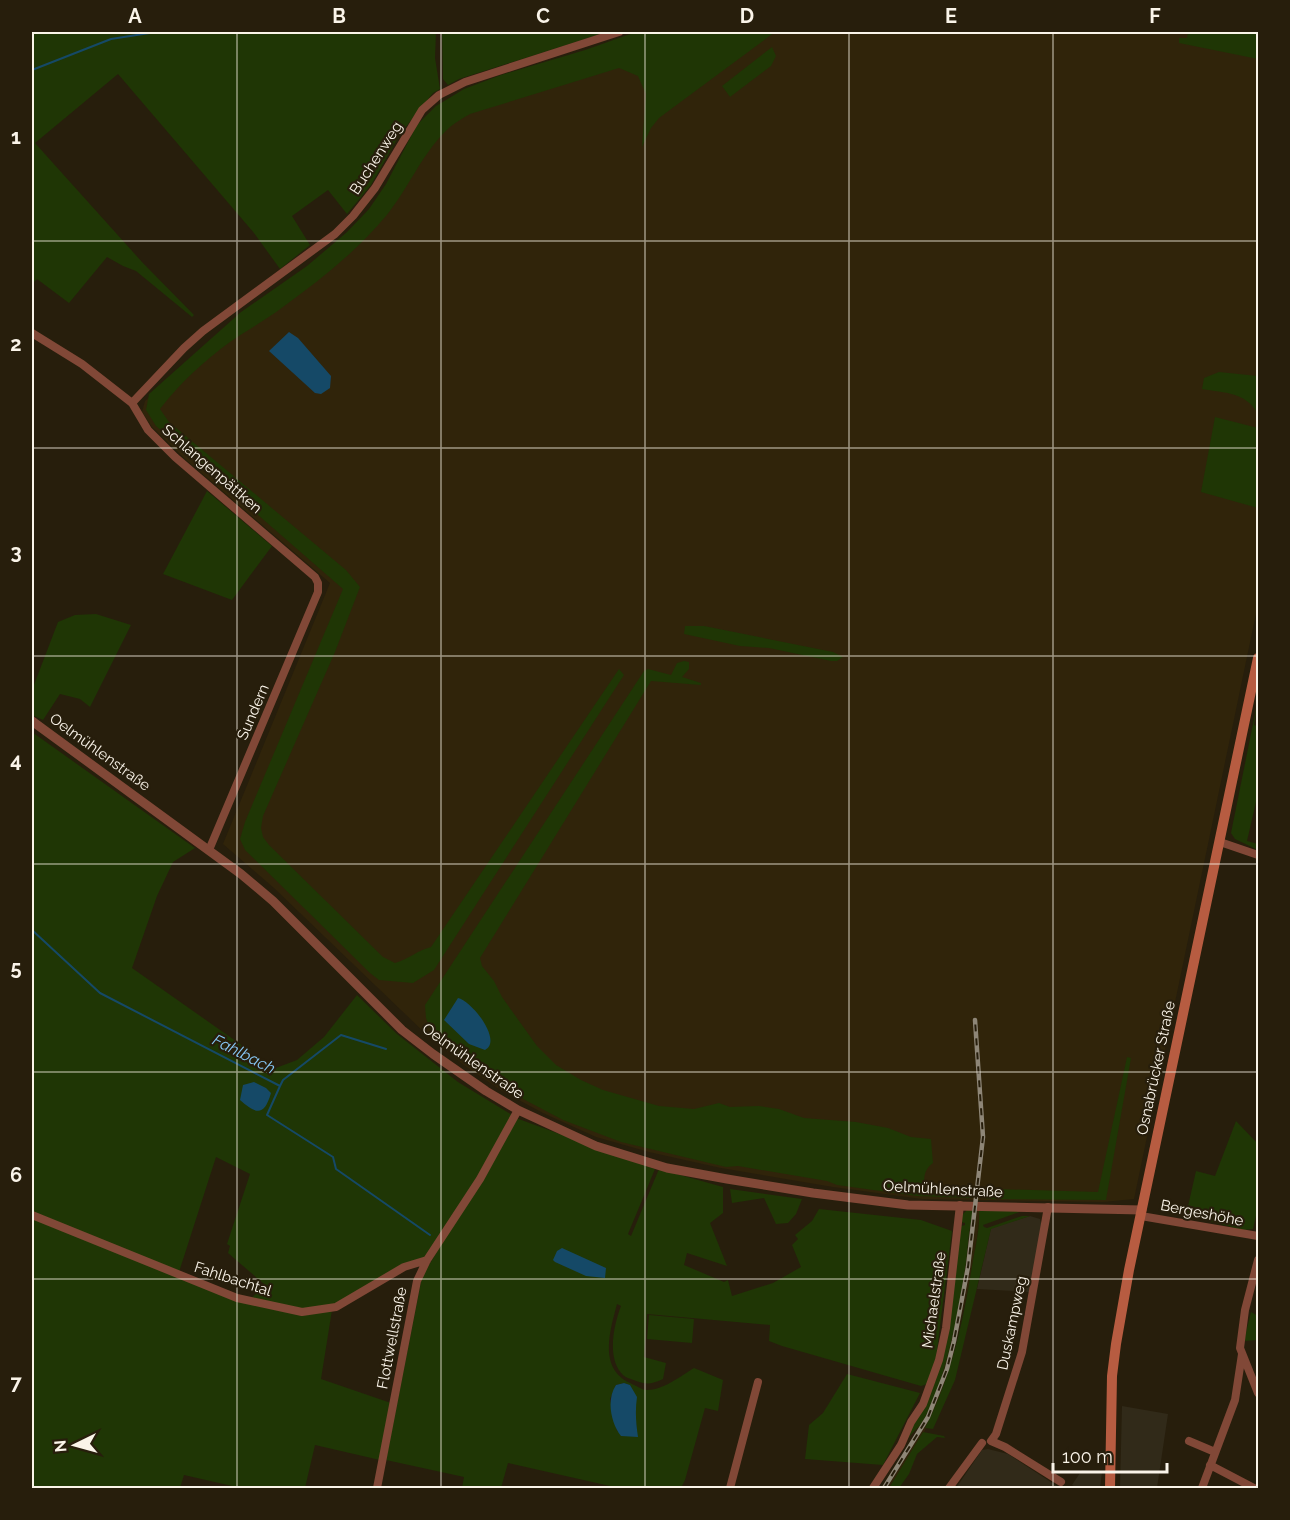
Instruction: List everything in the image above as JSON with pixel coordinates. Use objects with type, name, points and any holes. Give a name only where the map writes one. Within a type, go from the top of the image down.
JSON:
[{"type":"main road","name":"Osnabrücker Straße","points":[[1110,1488],[1112,1376],[1116,1344],[1141,1213],[1258,658]]},
{"type":"street","name":"Buchenweg","points":[[132,403],[203,331],[334,234],[353,216],[375,188],[422,111],[439,95],[465,82],[619,32]]},
{"type":"street","name":"Schlangenpättken","points":[[32,333],[82,364],[132,403],[148,430],[175,457],[286,550],[315,577],[318,583]]},
{"type":"street","name":"Sundern","points":[[209,850],[318,592],[318,583]]},
{"type":"street","name":"Oelmühlenstraße","points":[[32,721],[209,850],[273,901],[402,1030],[462,1075],[518,1110],[596,1146],[667,1168],[823,1194],[908,1204],[1048,1207],[1141,1213]]},
{"type":"street","points":[[1220,842],[1258,855]]},
{"type":"street","name":"Flottwellstraße","points":[[377,1488],[417,1281],[427,1260],[480,1179],[518,1110]]},
{"type":"street","name":"Michaelstraße","points":[[873,1488],[901,1445],[911,1422],[923,1404],[939,1360],[946,1328],[960,1205]]},
{"type":"street","name":"Duskampweg","points":[[1048,1207],[1022,1352],[996,1434],[991,1441],[1005,1447],[1061,1482]]},
{"type":"street","name":"Bergeshöhe","points":[[1141,1213],[1248,1236],[1258,1236]]},
{"type":"street","name":"Fahlbachtal","points":[[32,1215],[237,1298],[302,1312],[336,1307],[404,1267],[427,1260]]},
{"type":"street","points":[[1258,1260],[1241,1331],[1240,1348],[1258,1393]]},
{"type":"street","points":[[1202,1488],[1235,1400],[1242,1354]]},
{"type":"street","points":[[730,1488],[758,1382]]},
{"type":"street","points":[[1189,1441],[1215,1452]]},
{"type":"street","points":[[949,1488],[982,1443]]},
{"type":"street","points":[[1210,1465],[1254,1488]]},
{"type":"shaded area","points":[[686,32],[1235,32],[1258,43],[1258,604],[1134,1199],[1103,1202],[922,1199],[721,1168],[649,1152],[596,1137],[502,1091],[464,1065],[427,1035],[274,888],[223,844],[330,583],[185,459],[152,427],[142,412],[145,401],[193,357],[339,249],[441,122]]},
{"type":"shaded area","points":[[973,1211],[980,1211],[977,1238],[969,1285],[947,1381],[922,1437],[889,1488],[881,1488],[917,1431],[940,1379],[962,1284]]},
{"type":"shaded area","points":[[1030,1216],[1040,1219],[1042,1227],[1029,1292],[977,1289],[991,1228]]},
{"type":"shaded area","points":[[1122,1406],[1168,1414],[1157,1488],[1120,1488]]},
{"type":"shaded area","points":[[988,1449],[1008,1454],[1060,1488],[956,1488],[982,1450]]},
{"type":"shaded area","points":[[1082,1470],[1102,1472],[1100,1488],[1077,1488],[1072,1485]]},
{"type":"green space","points":[[35,32],[436,32],[435,58],[440,89],[433,93],[400,134],[371,185],[347,214],[328,190],[292,216],[310,245],[280,269],[254,233],[118,74],[35,143],[142,262],[194,315],[192,317],[136,271],[107,257],[69,303],[37,279],[32,284],[32,35]]},
{"type":"green space","points":[[442,32],[607,32],[459,79],[448,85],[443,79]]},
{"type":"green space","points":[[636,32],[775,32],[659,118],[651,128],[642,147],[646,94],[638,76],[619,68],[470,114],[450,127],[440,137],[386,216],[362,242],[337,265],[277,312],[211,357],[160,409],[169,422],[346,570],[360,587],[335,652],[263,816],[261,828],[263,837],[269,845],[383,957],[395,963],[431,947],[619,669],[624,675],[434,970],[413,983],[379,980],[245,850],[240,839],[245,822],[343,589],[156,426],[146,410],[149,394],[241,312],[307,266],[347,232],[369,209],[386,184],[417,125],[436,106],[464,89],[501,75]]},
{"type":"green space","points":[[1188,32],[1258,32],[1258,59],[1179,43],[1179,38],[1187,38]]},
{"type":"green space","points":[[772,47],[776,56],[771,66],[730,97],[722,86]]},
{"type":"green space","points":[[1219,372],[1258,376],[1258,414],[1241,397],[1202,389],[1204,378]]},
{"type":"green space","points":[[1215,417],[1258,428],[1258,508],[1201,492]]},
{"type":"green space","points":[[207,491],[272,546],[232,600],[163,574]]},
{"type":"green space","points":[[96,614],[131,625],[90,707],[80,699],[60,694],[43,720],[32,715],[32,690],[58,622],[75,615]]},
{"type":"green space","points":[[685,626],[704,626],[833,652],[843,657],[837,661],[831,661],[769,648],[740,646],[684,634]]},
{"type":"green space","points":[[689,662],[689,669],[682,677],[701,683],[701,685],[651,681],[480,958],[482,966],[537,1046],[556,1065],[581,1080],[603,1090],[659,1106],[694,1109],[719,1103],[730,1107],[759,1106],[779,1109],[804,1118],[856,1122],[888,1128],[911,1137],[931,1139],[933,1163],[925,1173],[925,1186],[945,1191],[972,1193],[972,1198],[917,1196],[837,1185],[827,1181],[738,1166],[726,1167],[621,1142],[563,1120],[495,1083],[462,1059],[430,1029],[425,1005],[644,671],[648,669],[671,675],[677,663]]},
{"type":"green space","points":[[1258,699],[1254,725],[1258,726],[1258,793],[1247,841],[1258,844],[1258,850],[1235,839],[1231,833]]},
{"type":"green space","points":[[32,732],[195,848],[173,862],[157,896],[132,968],[250,1051],[254,1063],[265,1072],[297,1060],[324,1037],[357,995],[397,1034],[458,1082],[512,1115],[479,1177],[426,1258],[336,1305],[305,1310],[251,1299],[264,1284],[228,1253],[230,1246],[227,1244],[250,1174],[216,1157],[179,1272],[32,1212]]},
{"type":"green space","points":[[1127,1057],[1131,1058],[1106,1200],[986,1199],[987,1195],[996,1189],[1098,1192]]},
{"type":"green space","points":[[516,1118],[655,1169],[628,1234],[631,1236],[659,1169],[723,1187],[723,1213],[710,1223],[727,1266],[687,1253],[684,1265],[724,1282],[728,1280],[732,1296],[773,1283],[801,1267],[792,1245],[798,1239],[795,1235],[812,1221],[819,1209],[921,1220],[952,1231],[936,1358],[927,1384],[921,1386],[769,1341],[770,1325],[647,1314],[644,1357],[666,1363],[663,1379],[650,1383],[640,1382],[623,1375],[615,1360],[614,1332],[621,1306],[617,1304],[609,1348],[613,1368],[620,1376],[647,1390],[665,1385],[694,1368],[723,1380],[718,1411],[705,1408],[681,1488],[610,1488],[610,1486],[508,1463],[501,1488],[462,1488],[464,1477],[386,1460],[422,1277]],"holes":[[[624,1383],[630,1385],[634,1403],[637,1433],[617,1431],[610,1399],[616,1385]]]},
{"type":"green space","points":[[1236,1121],[1258,1144],[1258,1207],[1253,1229],[1243,1230],[1186,1215],[1196,1171],[1215,1176]]},
{"type":"green space","points":[[730,1189],[802,1199],[796,1214],[788,1223],[776,1224],[764,1198],[732,1203]]},
{"type":"green space","points":[[967,1210],[974,1211],[962,1287],[944,1370],[921,1424],[906,1441],[937,1375],[961,1226],[965,1225],[961,1222],[962,1215]]},
{"type":"green space","points":[[979,1211],[1022,1211],[983,1225],[987,1228],[1022,1216],[1030,1216],[991,1229],[955,1380],[933,1429],[925,1428],[943,1388],[956,1346],[966,1303]]},
{"type":"green space","points":[[32,1217],[198,1285],[304,1313],[332,1310],[321,1379],[391,1403],[380,1460],[315,1445],[305,1488],[241,1488],[184,1475],[180,1488],[32,1488]]},
{"type":"green space","points":[[1251,1312],[1258,1316],[1258,1340],[1244,1341]]},
{"type":"green space","points":[[649,1315],[694,1319],[692,1343],[647,1339]]},
{"type":"green space","points":[[847,1374],[920,1393],[883,1465],[805,1459],[809,1425],[823,1413]]},
{"type":"green space","points":[[923,1432],[945,1438],[937,1437],[917,1454],[909,1474],[899,1488],[889,1488]]},
{"type":"water","points":[[289,332],[298,338],[331,376],[330,388],[321,394],[315,393],[269,351]]},
{"type":"water","points":[[458,998],[471,1006],[484,1022],[490,1038],[490,1045],[485,1050],[469,1044],[444,1020]]},
{"type":"water","points":[[254,1082],[271,1093],[265,1106],[259,1111],[240,1100],[243,1085]]},
{"type":"water","points":[[562,1248],[606,1268],[605,1278],[586,1276],[555,1262],[553,1260],[557,1251]]},
{"type":"water","points":[[624,1383],[630,1385],[637,1397],[638,1437],[621,1436],[612,1418],[613,1391],[616,1385]]},
{"type":"waterway","points":[[32,70],[111,39],[156,32]]},
{"type":"waterway","name":"Fahlbach","points":[[32,930],[100,993],[280,1086],[267,1115],[333,1157],[336,1169],[430,1235]]},
{"type":"waterway","points":[[280,1086],[283,1080],[341,1035],[386,1049]]},
{"type":"railway","points":[[884,1488],[928,1417],[947,1369],[954,1341],[968,1267],[983,1137],[975,1020]]}]
